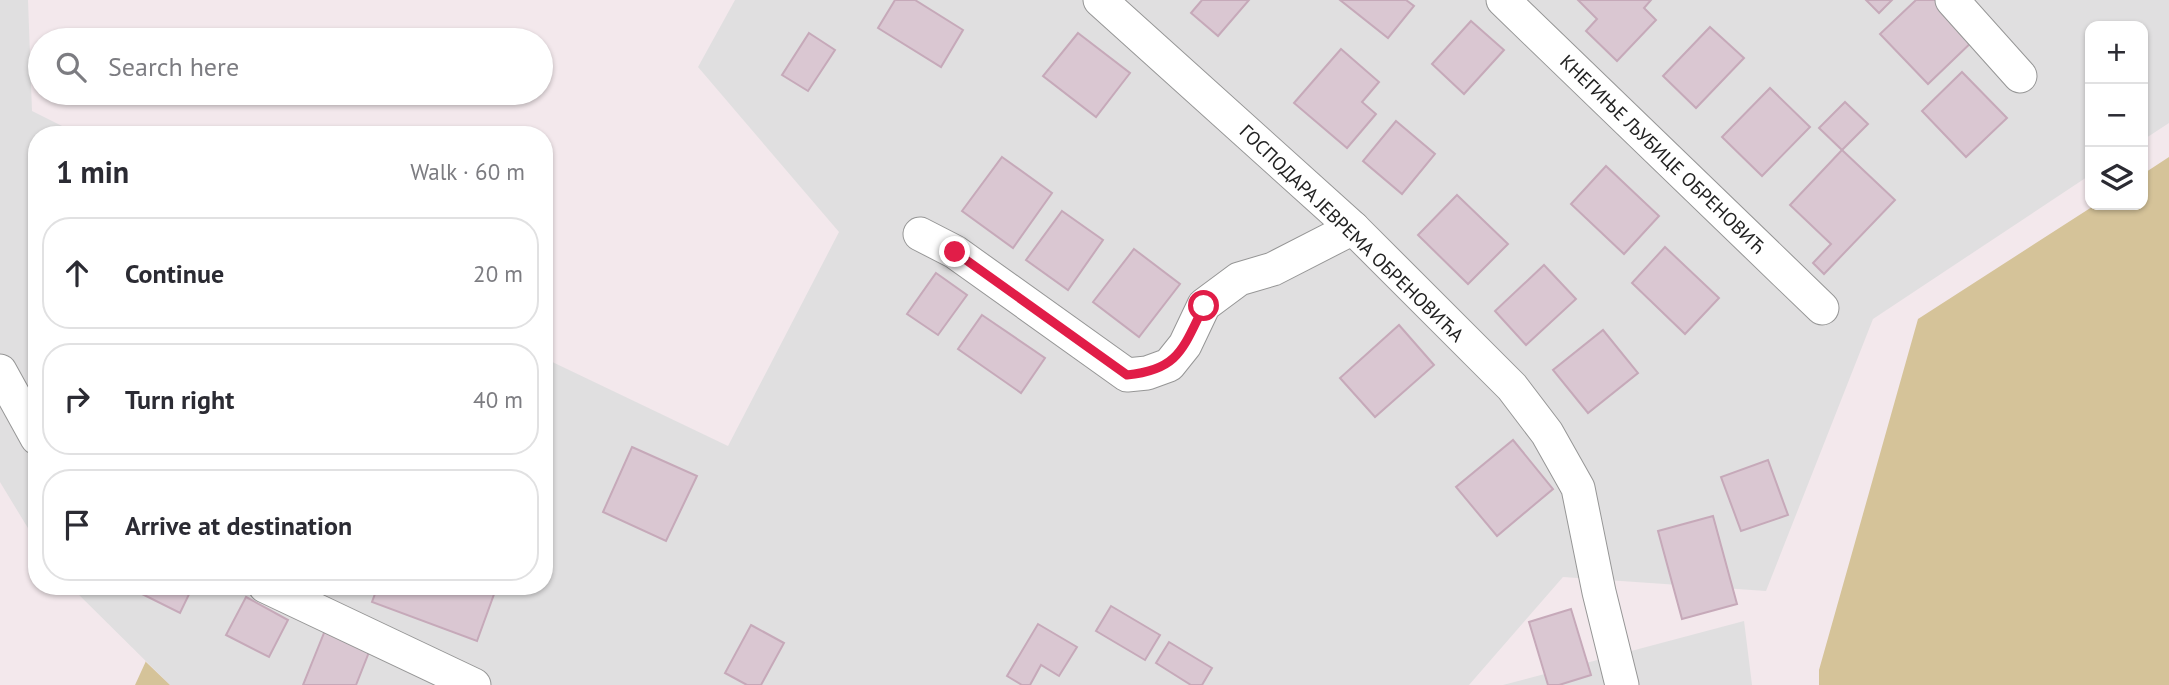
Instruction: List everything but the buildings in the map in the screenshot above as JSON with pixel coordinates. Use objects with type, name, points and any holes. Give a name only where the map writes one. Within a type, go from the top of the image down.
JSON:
[{"type":"street","name":"ГОСПОДАРА ЈЕВРЕМА ОБРЕНОВИЋА","points":[[1100,0],[1353,228],[1511,387],[1547,433],[1578,488],[1622,685]]},
{"type":"street","name":"КНЕГИЊЕ ЉУБИЦЕ ОБРЕНОВИЋ","points":[[1503,0],[1822,308]]},
{"type":"street","points":[[1952,0],[2020,76]]},
{"type":"street","points":[[920,234],[955,252],[1127,375],[1147,373],[1169,365],[1185,345],[1204,306],[1239,279],[1273,269],[1353,228]]},
{"type":"street","points":[[0,371],[28,422]]},
{"type":"street","points":[[284,595],[474,685]]},
{"type":"shaded area","points":[[0,0],[28,0],[28,105],[32,105],[32,111],[62,126],[28,126],[28,528],[0,482]]},
{"type":"shaded area","points":[[735,0],[2169,0],[2169,123],[2148,137],[2148,21],[2085,21],[2085,178],[1873,319],[1766,591],[1563,577],[1469,685],[170,685],[79,595],[553,595],[553,362],[728,446],[839,232],[698,67]]},
{"type":"shaded area","points":[[2169,157],[2169,685],[1819,685],[1819,670],[1918,319],[2087,210],[2148,210],[2148,171]]},
{"type":"shaded area","points":[[1744,621],[1752,685],[1503,685]]},
{"type":"shaded area","points":[[146,662],[170,685],[135,685]]},
{"type":"route","points":[[955,252],[1127,375],[1147,373],[1169,365],[1185,345],[1204,306]]}]
